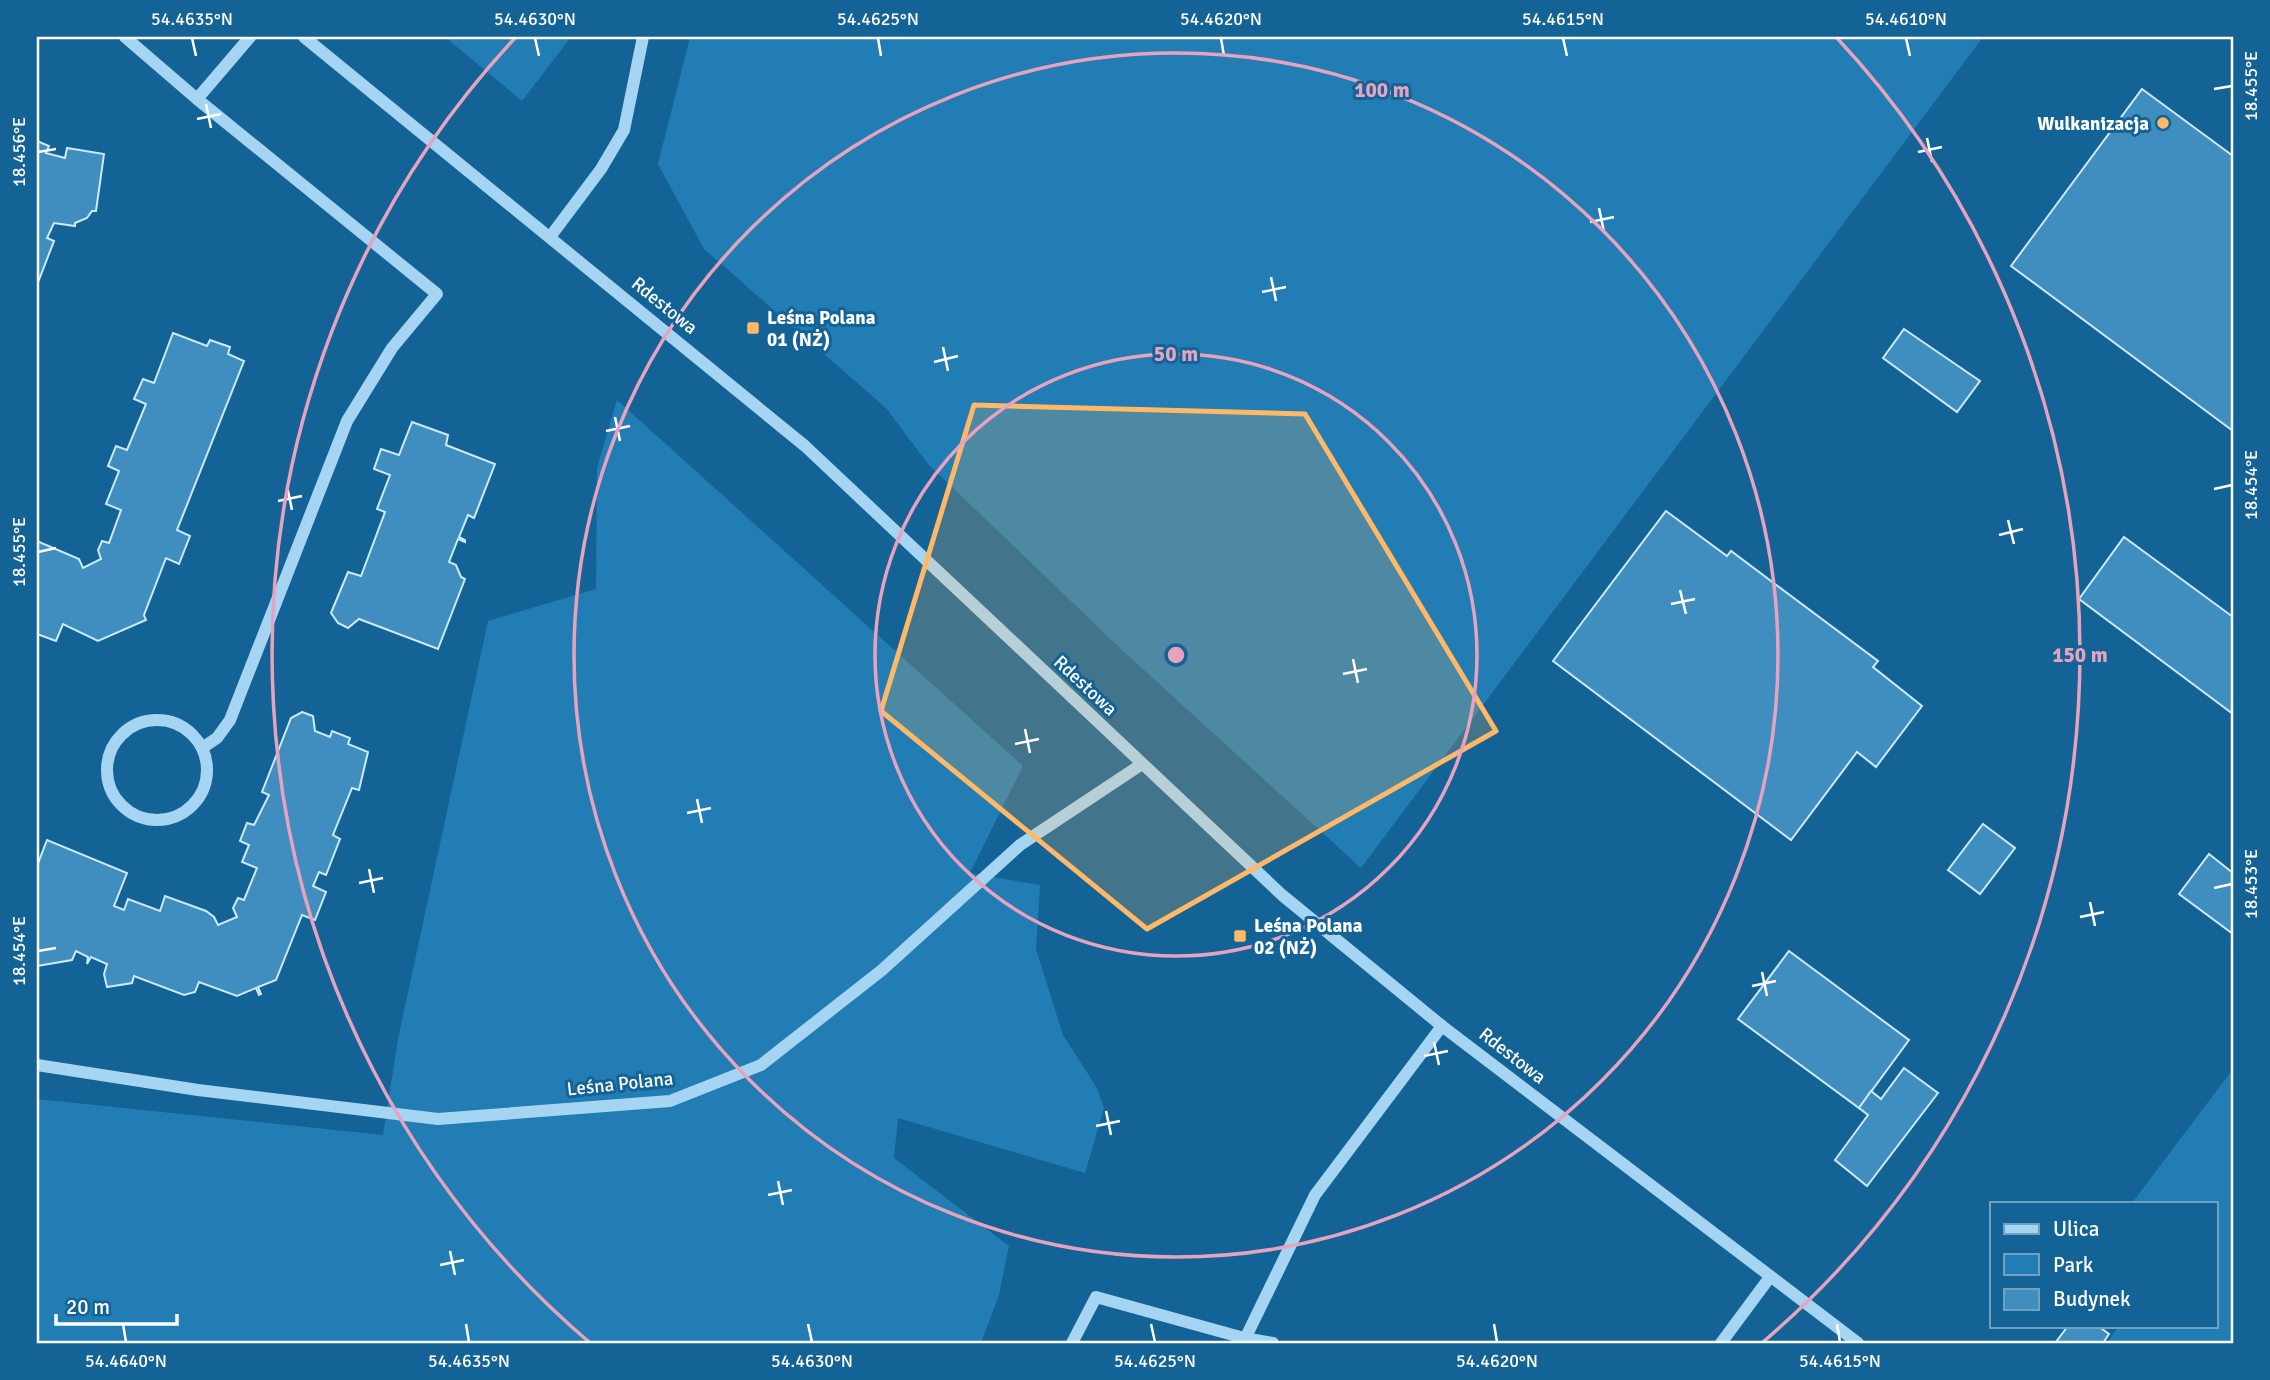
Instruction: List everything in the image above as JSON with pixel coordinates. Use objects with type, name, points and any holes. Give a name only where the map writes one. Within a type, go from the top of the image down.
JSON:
[{"type":"street","points":[[125,37],[437,294],[392,348],[347,421],[230,720],[217,738],[202,748]]},
{"type":"street","points":[[197,99],[250,37]]},
{"type":"street","name":"Rdestowa","points":[[304,37],[805,446],[1282,895],[1442,1026],[1858,1343]]},
{"type":"street","points":[[551,237],[601,169],[624,130],[643,37]]},
{"type":"street","points":[[156,719],[170,721],[184,727],[202,748],[206,780],[201,794],[190,807],[177,816],[162,820],[145,818],[130,812],[112,791],[107,764],[111,751],[118,738],[141,722],[156,719]]},
{"type":"street","name":"Leśna Polana","points":[[37,1065],[198,1090],[438,1119],[670,1101],[761,1065],[883,970],[1020,845],[1142,764]]},
{"type":"street","points":[[1244,1341],[1315,1195],[1442,1026]]},
{"type":"street","points":[[1721,1343],[1770,1277]]},
{"type":"street","points":[[1072,1343],[1096,1297],[1244,1341],[1273,1343]]},
{"type":"highlighted area","points":[[974,405],[1305,414],[1496,731],[1147,929],[881,711]]},
{"type":"green space","points":[[445,37],[571,37],[522,101]]},
{"type":"green space","points":[[690,37],[1983,37],[1361,868],[1121,649],[928,464],[886,408],[704,249],[658,164]]},
{"type":"green space","points":[[617,400],[1023,766],[970,873],[1040,885],[1036,949],[1063,1035],[1097,1088],[1104,1108],[1085,1173],[898,1118],[894,1158],[1009,1246],[999,1295],[981,1343],[37,1343],[37,1099],[383,1135],[398,1039],[488,621],[596,589],[597,468]]},
{"type":"green space","points":[[2233,1069],[2233,1343],[2107,1343],[2118,1328],[2218,1328],[2218,1202],[2133,1202]]},
{"type":"building","points":[[2142,89],[2233,156],[2233,431],[2011,266]]},
{"type":"building","points":[[37,141],[49,146],[46,153],[65,158],[67,148],[104,154],[96,211],[75,223],[75,226],[54,223],[47,238],[54,241],[37,285]]},
{"type":"building","points":[[1904,329],[1980,381],[1957,412],[1883,358]]},
{"type":"building","points":[[173,333],[207,346],[210,340],[230,347],[228,354],[244,361],[177,530],[190,536],[179,564],[166,558],[144,615],[146,620],[98,641],[63,624],[56,641],[37,634],[37,541],[79,559],[83,568],[101,559],[98,550],[102,541],[109,543],[121,510],[106,504],[119,471],[108,466],[116,446],[127,450],[146,404],[134,399],[143,379],[154,383]]},
{"type":"building","points":[[412,422],[448,435],[446,445],[495,464],[474,518],[468,515],[459,537],[465,542],[458,539],[449,562],[456,565],[461,577],[465,579],[438,649],[359,619],[348,628],[338,623],[331,613],[348,572],[361,576],[385,512],[377,509],[390,475],[374,469],[381,449],[399,455]]},
{"type":"building","points":[[1666,511],[1727,556],[1731,551],[1878,661],[1873,667],[1922,706],[1876,767],[1857,752],[1791,840],[1553,661]]},
{"type":"building","points":[[2124,537],[2233,617],[2233,714],[2079,599]]},
{"type":"building","points":[[302,712],[313,716],[315,731],[330,737],[332,731],[350,738],[348,744],[368,752],[359,790],[352,788],[333,835],[340,839],[326,875],[319,872],[313,886],[326,892],[315,920],[302,915],[276,980],[258,987],[261,994],[259,995],[256,988],[237,996],[199,982],[195,992],[184,995],[134,976],[132,983],[107,987],[104,974],[107,964],[91,957],[87,964],[88,957],[76,951],[72,960],[37,966],[37,866],[47,840],[127,873],[114,906],[124,910],[128,899],[160,911],[165,896],[206,911],[214,917],[218,925],[237,917],[233,908],[238,898],[244,900],[257,868],[242,862],[249,845],[240,841],[247,823],[254,825],[269,795],[262,792],[291,718]]},
{"type":"building","points":[[1983,824],[2015,848],[1980,894],[1948,870]]},
{"type":"building","points":[[2209,854],[2233,873],[2233,934],[2179,894]]},
{"type":"building","points":[[1789,951],[1909,1040],[1859,1108],[1738,1019]]},
{"type":"building","points":[[1904,1068],[1938,1093],[1867,1186],[1835,1160],[1868,1115],[1859,1108],[1871,1091],[1881,1099]]},
{"type":"building","points":[[2066,1328],[2101,1328],[2109,1334],[2103,1343],[2056,1342]]},
{"type":"place","name":"Wulkanizacja","points":[[2163,123]]},
{"type":"place","name":"Leśna Polana 01 (NŻ)","points":[[753,328]]},
{"type":"place","name":"Leśna Polana 02 (NŻ)","points":[[1240,936]]}]
